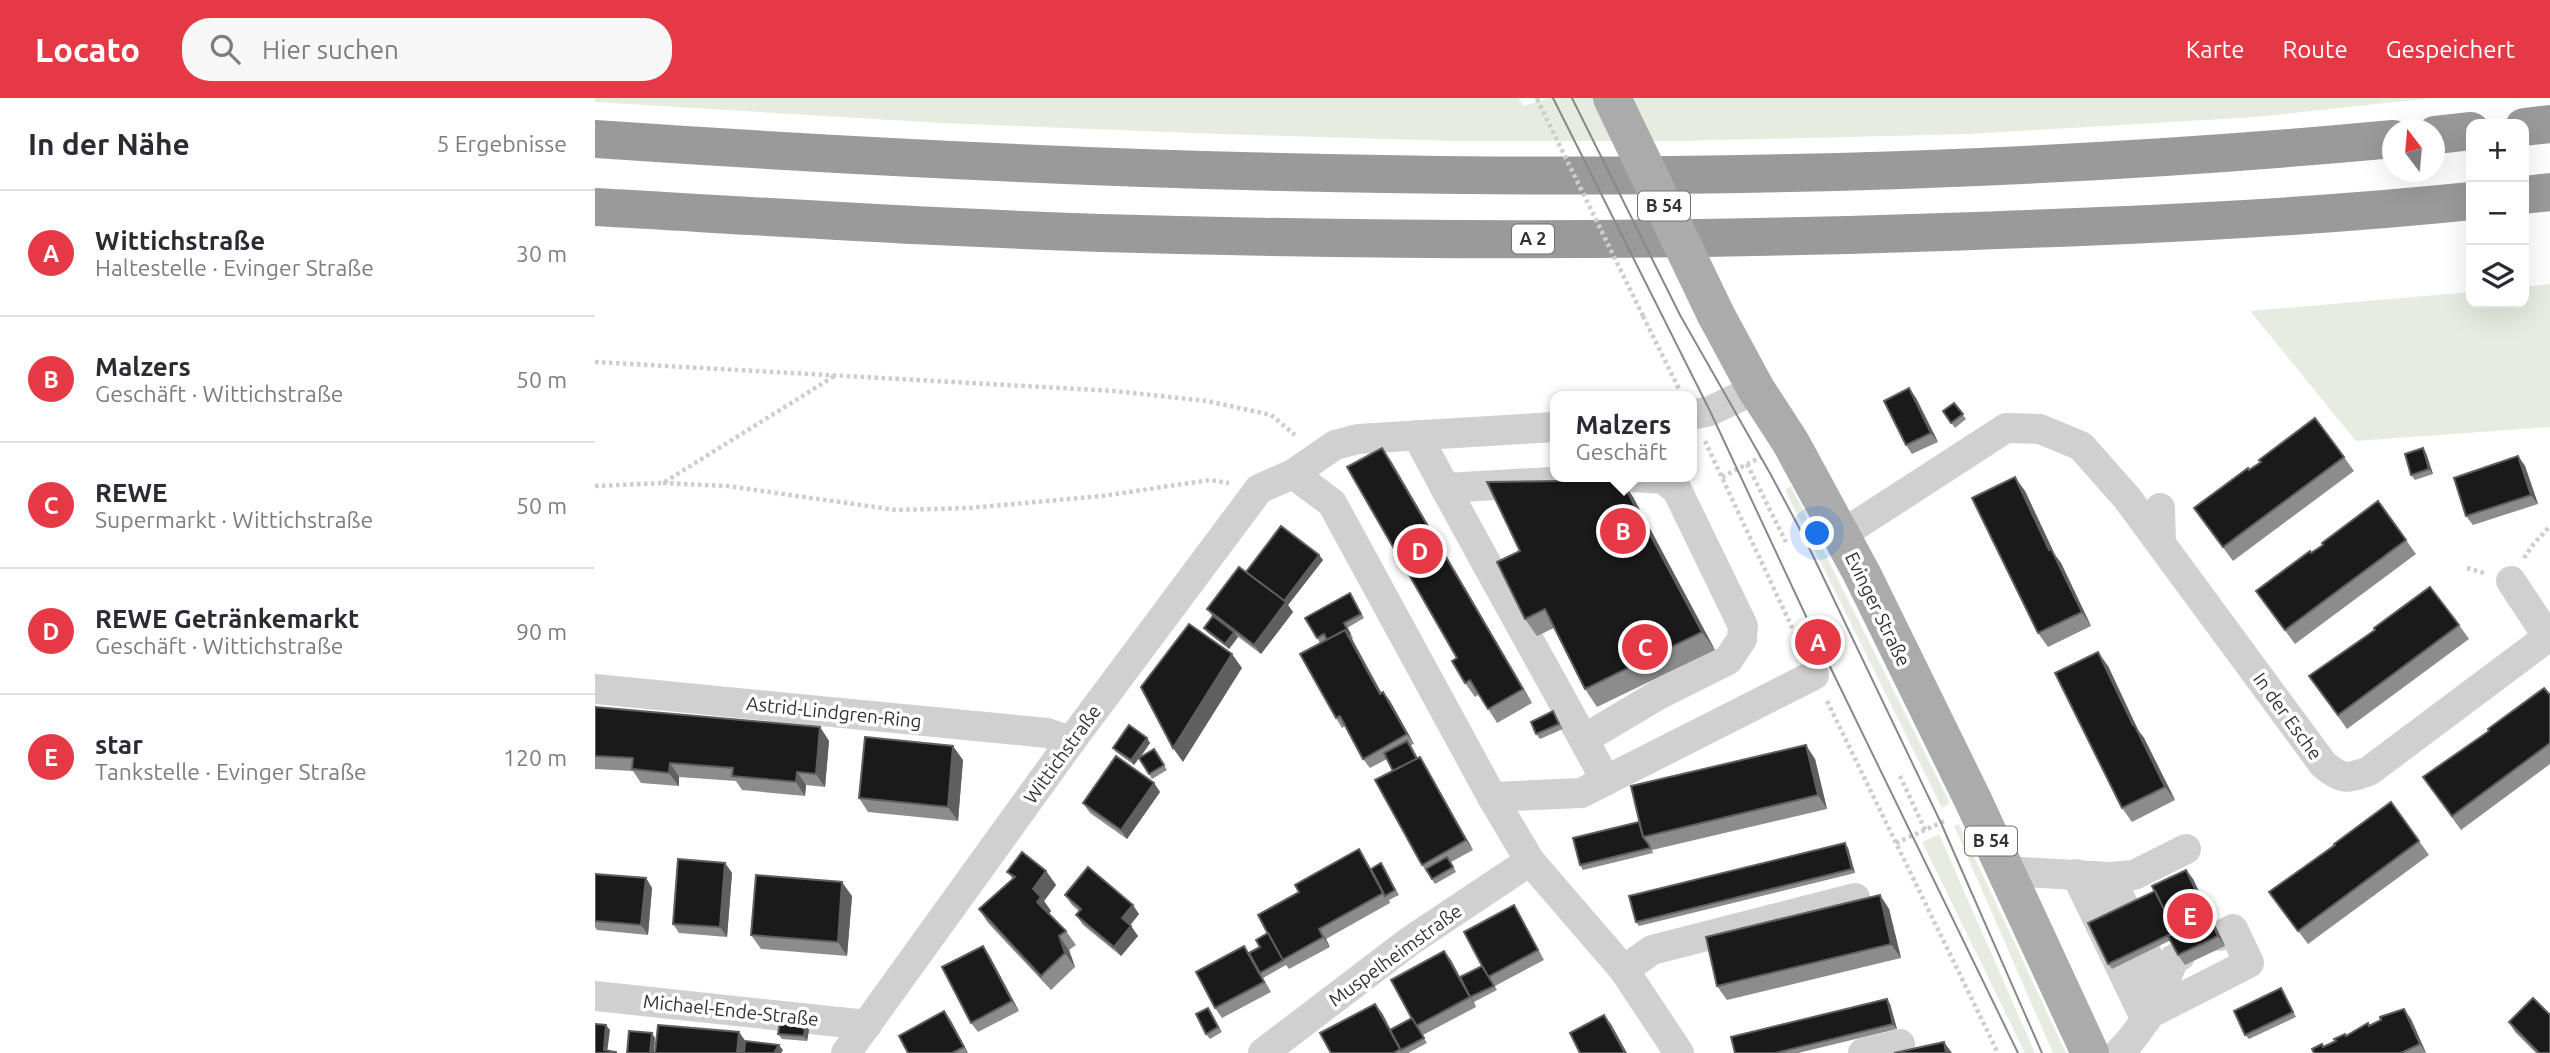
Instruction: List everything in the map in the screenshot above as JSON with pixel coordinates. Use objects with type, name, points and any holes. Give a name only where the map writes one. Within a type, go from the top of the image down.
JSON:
[{"type":"highway","points":[[2529,126],[2550,124]]},
{"type":"highway","points":[[2445,134],[2466,132]]},
{"type":"highway","points":[[595,139],[947,160],[1208,169],[1495,174],[1691,174],[1973,167],[2253,152],[2382,140]]},
{"type":"highway","points":[[2529,194],[2550,192]]},
{"type":"highway","name":"A 2","points":[[595,207],[1175,235],[1484,240],[1798,237],[2116,226],[2466,201]]},
{"type":"main road","name":"Evinger Straße","points":[[1612,98],[1716,315],[1841,535],[2005,870],[2089,1053]]},
{"type":"street","points":[[1698,428],[1710,411],[1756,389]]},
{"type":"street","name":"Wittichstraße","points":[[846,1053],[1071,741],[1259,489],[1293,474],[1335,445],[1358,439],[1550,427]]},
{"type":"street","name":"In der Esche","points":[[1841,535],[2006,428],[2041,429],[2081,446],[2127,498],[2323,764],[2335,774],[2349,778],[2369,771],[2549,638],[2511,580]]},
{"type":"street","points":[[1417,435],[1606,781]]},
{"type":"street","points":[[1293,474],[1332,503],[1529,861],[1624,970],[1679,1053]]},
{"type":"street","points":[[1445,488],[1550,482]]},
{"type":"street","points":[[1584,739],[1658,695],[1728,660],[1742,639],[1743,626],[1677,490],[1666,482]]},
{"type":"street","points":[[2160,508],[2161,544]]},
{"type":"street","points":[[1492,797],[1581,793],[1814,675]]},
{"type":"street","name":"Astrid-Lindgren-Ring","points":[[595,689],[1047,733],[1071,741]]},
{"type":"street","points":[[2005,870],[2122,876],[2186,849]]},
{"type":"street","name":"Muspelheimstraße","points":[[1263,1053],[1410,941],[1529,861]]},
{"type":"street","points":[[2076,874],[2153,1006]]},
{"type":"street","points":[[2119,1053],[2137,1036],[2177,957],[2122,876]]},
{"type":"street","points":[[2122,876],[2153,1006]]},
{"type":"street","points":[[1624,970],[1652,950],[1855,898]]},
{"type":"street","points":[[2153,1006],[2249,963],[2233,929],[2220,936]]},
{"type":"street","name":"Michael-Ende-Straße","points":[[595,996],[867,1025]]},
{"type":"street","points":[[1863,1053],[1900,1044]]},
{"type":"path","points":[[1537,99],[1680,391]]},
{"type":"path","points":[[595,362],[1114,391],[1207,401],[1271,415],[1294,435]]},
{"type":"path","points":[[663,483],[836,375]]},
{"type":"path","points":[[1698,428],[1814,675],[1998,1053]]},
{"type":"path","points":[[1747,464],[1786,542]]},
{"type":"path","points":[[595,486],[663,483],[727,486],[897,510],[969,508],[1102,496],[1210,480],[1234,484]]},
{"type":"path","points":[[2532,546],[2550,526]]},
{"type":"path","points":[[1900,776],[1925,830]]},
{"type":"shaded area","points":[[595,98],[1519,98],[1523,106],[1549,98],[2432,98],[2256,117],[1968,134],[1683,141],[1453,141],[941,123],[595,102]]},
{"type":"shaded area","points":[[2550,284],[2550,427],[2356,441],[2250,311],[2466,292],[2466,308],[2529,308],[2529,286]]},
{"type":"shaded area","points":[[1791,486],[1950,803],[1942,808],[1785,490]]},
{"type":"shaded area","points":[[1959,824],[2066,1053],[2053,1053],[1954,826]]},
{"type":"shaded area","points":[[1939,834],[2035,1053],[2025,1053],[1922,842]]},
{"type":"building","points":[[1909,388],[1931,433],[1906,445],[1884,401]]},
{"type":"building","points":[[1954,403],[1963,414],[1951,423],[1943,411]]},
{"type":"building","points":[[2315,418],[2344,457],[2223,547],[2194,508],[2248,468],[2249,470],[2261,462],[2259,460]]},
{"type":"building","points":[[1382,448],[1523,689],[1488,709],[1470,680],[1465,683],[1452,661],[1457,658],[1347,467]]},
{"type":"building","points":[[2423,448],[2429,469],[2411,475],[2405,454]]},
{"type":"building","points":[[2518,456],[2531,495],[2466,516],[2454,478]]},
{"type":"building","points":[[2015,477],[2082,612],[2038,633],[1972,498]]},
{"type":"building","points":[[1487,482],[1622,482],[1702,632],[1585,689],[1545,609],[1525,619],[1497,562],[1520,551]]},
{"type":"building","points":[[2378,501],[2406,540],[2285,630],[2256,591],[2310,551],[2311,553],[2323,545],[2322,543]]},
{"type":"building","points":[[1281,526],[1319,555],[1284,601],[1246,572]]},
{"type":"building","points":[[1239,567],[1286,602],[1254,645],[1207,609]]},
{"type":"building","points":[[2430,587],[2459,625],[2338,715],[2309,676]]},
{"type":"building","points":[[1350,593],[1361,614],[1344,623],[1350,634],[1345,630],[1327,640],[1324,634],[1317,638],[1305,618]]},
{"type":"building","points":[[1213,616],[1234,632],[1225,644],[1204,628]]},
{"type":"building","points":[[1189,624],[1232,654],[1173,748],[1141,687]]},
{"type":"building","points":[[1345,630],[1380,694],[1383,692],[1407,734],[1363,759],[1340,716],[1336,718],[1300,654]]},
{"type":"building","points":[[2098,652],[2165,787],[2122,808],[2055,673]]},
{"type":"building","points":[[2544,688],[2550,695],[2550,743],[2452,816],[2423,777]]},
{"type":"building","points":[[595,707],[820,727],[816,774],[797,772],[796,782],[732,776],[733,768],[670,763],[669,773],[632,769],[633,758],[595,756]]},
{"type":"building","points":[[1553,711],[1559,724],[1536,734],[1531,722]]},
{"type":"building","points":[[1129,725],[1147,738],[1131,760],[1113,748]]},
{"type":"building","points":[[865,737],[953,746],[948,807],[859,798]]},
{"type":"building","points":[[1407,741],[1417,759],[1393,771],[1384,753]]},
{"type":"building","points":[[1806,745],[1818,795],[1643,837],[1631,786]]},
{"type":"building","points":[[1154,749],[1164,765],[1149,774],[1139,758]]},
{"type":"building","points":[[1116,756],[1154,783],[1121,830],[1083,803]]},
{"type":"building","points":[[1420,757],[1466,840],[1422,865],[1375,780]]},
{"type":"building","points":[[2391,802],[2419,841],[2298,931],[2269,892]]},
{"type":"building","points":[[1639,822],[1643,837],[1650,848],[1580,865],[1573,838]]},
{"type":"building","points":[[1845,843],[1852,869],[1636,922],[1629,896]]},
{"type":"building","points":[[1359,849],[1383,893],[1319,929],[1323,937],[1282,960],[1258,915],[1299,892],[1295,885]]},
{"type":"building","points":[[1022,852],[1046,871],[1033,889],[1041,897],[1037,902],[1066,931],[1059,936],[1065,953],[1041,976],[979,909],[1015,877],[1007,872]]},
{"type":"building","points":[[1447,857],[1453,867],[1432,879],[1426,869]]},
{"type":"building","points":[[678,859],[725,863],[720,927],[673,924]]},
{"type":"building","points":[[1381,863],[1395,890],[1385,896],[1371,869]]},
{"type":"building","points":[[1088,867],[1133,905],[1122,918],[1131,926],[1114,947],[1076,915],[1081,909],[1065,895]]},
{"type":"building","points":[[2186,870],[2218,936],[2178,955],[2168,936],[2175,933],[2152,886]]},
{"type":"building","points":[[595,874],[646,878],[641,925],[595,921]]},
{"type":"building","points":[[756,875],[842,882],[838,942],[751,935]]},
{"type":"building","points":[[2155,891],[2175,932],[2108,964],[2088,923]]},
{"type":"building","points":[[1880,895],[1891,944],[1717,986],[1706,937]]},
{"type":"building","points":[[1514,905],[1538,950],[1488,977],[1464,932]]},
{"type":"building","points":[[1268,933],[1283,960],[1260,973],[1249,953],[1260,947],[1256,940]]},
{"type":"building","points":[[983,946],[1012,1001],[971,1023],[942,967]]},
{"type":"building","points":[[1244,946],[1264,982],[1215,1008],[1196,972]]},
{"type":"building","points":[[1444,951],[1470,997],[1416,1026],[1391,980]]},
{"type":"building","points":[[1482,966],[1494,986],[1470,997],[1460,977]]},
{"type":"building","points":[[2281,988],[2293,1012],[2245,1035],[2234,1011]]},
{"type":"building","points":[[2533,998],[2550,1015],[2550,1053],[2539,1053],[2509,1022]]},
{"type":"building","points":[[1887,999],[1893,1024],[1775,1053],[1735,1053],[1731,1037]]},
{"type":"building","points":[[1375,1004],[1400,1049],[1393,1053],[1331,1053],[1320,1033]]},
{"type":"building","points":[[1208,1008],[1218,1027],[1206,1034],[1196,1014]]},
{"type":"building","points":[[2404,1009],[2420,1044],[2401,1053],[2314,1053],[2312,1049],[2322,1044],[2323,1047],[2368,1023],[2369,1026],[2381,1020],[2380,1017]]},
{"type":"building","points":[[944,1011],[964,1047],[952,1053],[908,1053],[899,1036]]},
{"type":"building","points":[[1604,1015],[1625,1053],[1580,1053],[1570,1033]]},
{"type":"building","points":[[1412,1018],[1424,1038],[1401,1050],[1390,1030]]},
{"type":"building","points":[[780,1022],[805,1025],[804,1036],[778,1034]]},
{"type":"building","points":[[595,1024],[606,1025],[604,1050],[616,1053],[595,1053]]},
{"type":"building","points":[[658,1025],[739,1032],[737,1053],[655,1053]]},
{"type":"building","points":[[629,1031],[652,1033],[650,1053],[627,1053]]},
{"type":"building","points":[[745,1041],[779,1045],[774,1053],[744,1053]]},
{"type":"building","points":[[1944,1042],[1946,1053],[1894,1053]]},
{"type":"tram line","points":[[1553,98],[1710,411],[1818,642],[2018,1053]]},
{"type":"tram line","points":[[1572,98],[1680,315],[1803,535],[1941,823],[2042,1053]]},
{"type":"place","name":"Malzers","points":[[1623,531]]},
{"type":"place","name":"REWE Getränkemarkt","points":[[1420,551]]},
{"type":"place","name":"Wittichstraße","points":[[1818,642]]},
{"type":"place","name":"REWE","points":[[1645,647]]},
{"type":"place","name":"star","points":[[2190,916]]}]
